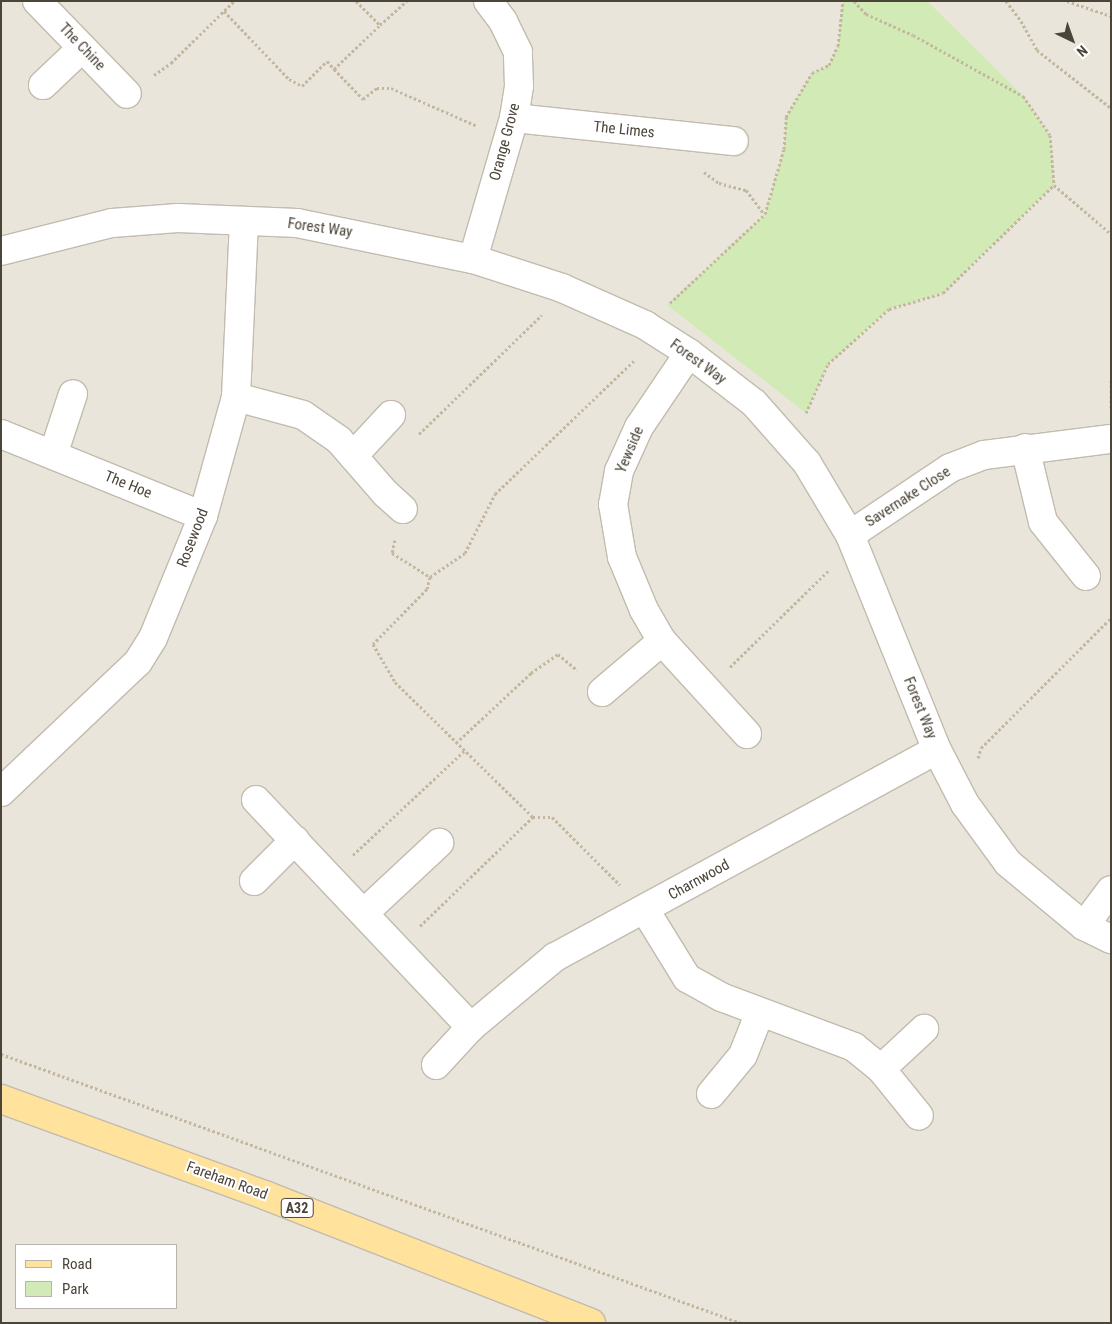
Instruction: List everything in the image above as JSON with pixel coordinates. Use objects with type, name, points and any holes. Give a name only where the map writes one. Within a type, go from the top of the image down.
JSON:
[{"type":"main road","name":"Fareham Road","points":[[1,1099],[267,1196],[591,1323]]},
{"type":"street","name":"The Chine","points":[[37,1],[127,94]]},
{"type":"street","name":"Orange Grove","points":[[473,259],[511,129],[519,86],[518,52],[503,21],[488,1]]},
{"type":"street","points":[[43,85],[82,48]]},
{"type":"street","name":"The Limes","points":[[511,129],[734,141]]},
{"type":"street","name":"Forest Way","points":[[1,251],[112,223],[178,218],[297,223],[351,232],[473,259],[562,288],[645,325],[689,353],[754,403],[807,463],[850,535],[938,750],[965,804],[1008,863],[1084,926],[1111,939]]},
{"type":"street","name":"Rosewood","points":[[1,792],[138,662],[154,638],[203,516],[236,397],[244,221]]},
{"type":"street","name":"Yewside","points":[[689,353],[638,427],[619,471],[614,504],[622,557],[644,610],[662,641],[747,734]]},
{"type":"street","points":[[54,455],[73,394]]},
{"type":"street","points":[[236,397],[302,415],[339,440],[384,493],[403,510]]},
{"type":"street","points":[[352,456],[391,415]]},
{"type":"street","name":"The Hoe","points":[[1,434],[203,516]]},
{"type":"street","name":"Savernake Close","points":[[850,535],[950,468],[984,455],[1111,438]]},
{"type":"street","points":[[1025,448],[1043,522],[1086,576]]},
{"type":"street","points":[[602,692],[662,641]]},
{"type":"street","name":"Charnwood","points":[[436,1065],[471,1027],[555,957],[938,750]]},
{"type":"street","points":[[256,800],[471,1027]]},
{"type":"street","points":[[254,881],[295,840]]},
{"type":"street","points":[[364,913],[440,843]]},
{"type":"street","points":[[1084,926],[1111,890]]},
{"type":"street","points":[[645,910],[687,978],[721,997],[854,1047],[881,1069],[919,1116]]},
{"type":"street","points":[[711,1094],[743,1055],[760,1012]]},
{"type":"street","points":[[881,1069],[924,1029]]},
{"type":"path","points":[[127,94],[172,63],[234,1]]},
{"type":"path","points":[[356,1],[380,25]]},
{"type":"path","points":[[334,69],[408,1]]},
{"type":"path","points":[[645,910],[552,817],[533,817],[464,751],[395,682],[372,644],[427,589],[430,577],[465,553],[495,494],[640,356],[645,325],[765,214],[784,149],[786,117],[812,73],[829,65],[838,46],[843,1]]},
{"type":"path","points":[[854,1],[866,14],[913,35],[1023,96],[1050,135],[1054,185],[1111,234]]},
{"type":"path","points":[[1006,1],[1021,20],[1037,50],[1111,108]]},
{"type":"path","points":[[1067,1],[1111,16]]},
{"type":"path","points":[[224,11],[289,79],[302,86],[327,61],[364,99],[377,88],[391,88],[511,129]]},
{"type":"path","points":[[782,435],[806,413],[828,364],[889,309],[943,293],[1054,185]]},
{"type":"path","points":[[413,440],[541,317],[562,288]]},
{"type":"path","points":[[1111,380],[1111,409]]},
{"type":"path","points":[[403,510],[392,553],[430,577]]},
{"type":"path","points":[[706,690],[825,576],[850,535]]},
{"type":"path","points":[[965,804],[981,748],[1111,618]]},
{"type":"path","points":[[456,743],[531,672],[558,654],[602,692]]},
{"type":"path","points":[[330,877],[464,751]]},
{"type":"path","points":[[397,948],[533,817]]},
{"type":"path","points":[[1,1054],[741,1323]]},
{"type":"shaded area","points":[[1,1],[1111,1],[1111,1323],[1,1323]]},
{"type":"green space","points":[[843,1],[927,1],[1023,96],[1050,135],[1054,185],[943,293],[889,309],[828,364],[806,413],[667,305],[765,214],[784,149],[786,117],[812,73],[829,65],[838,46]]}]
